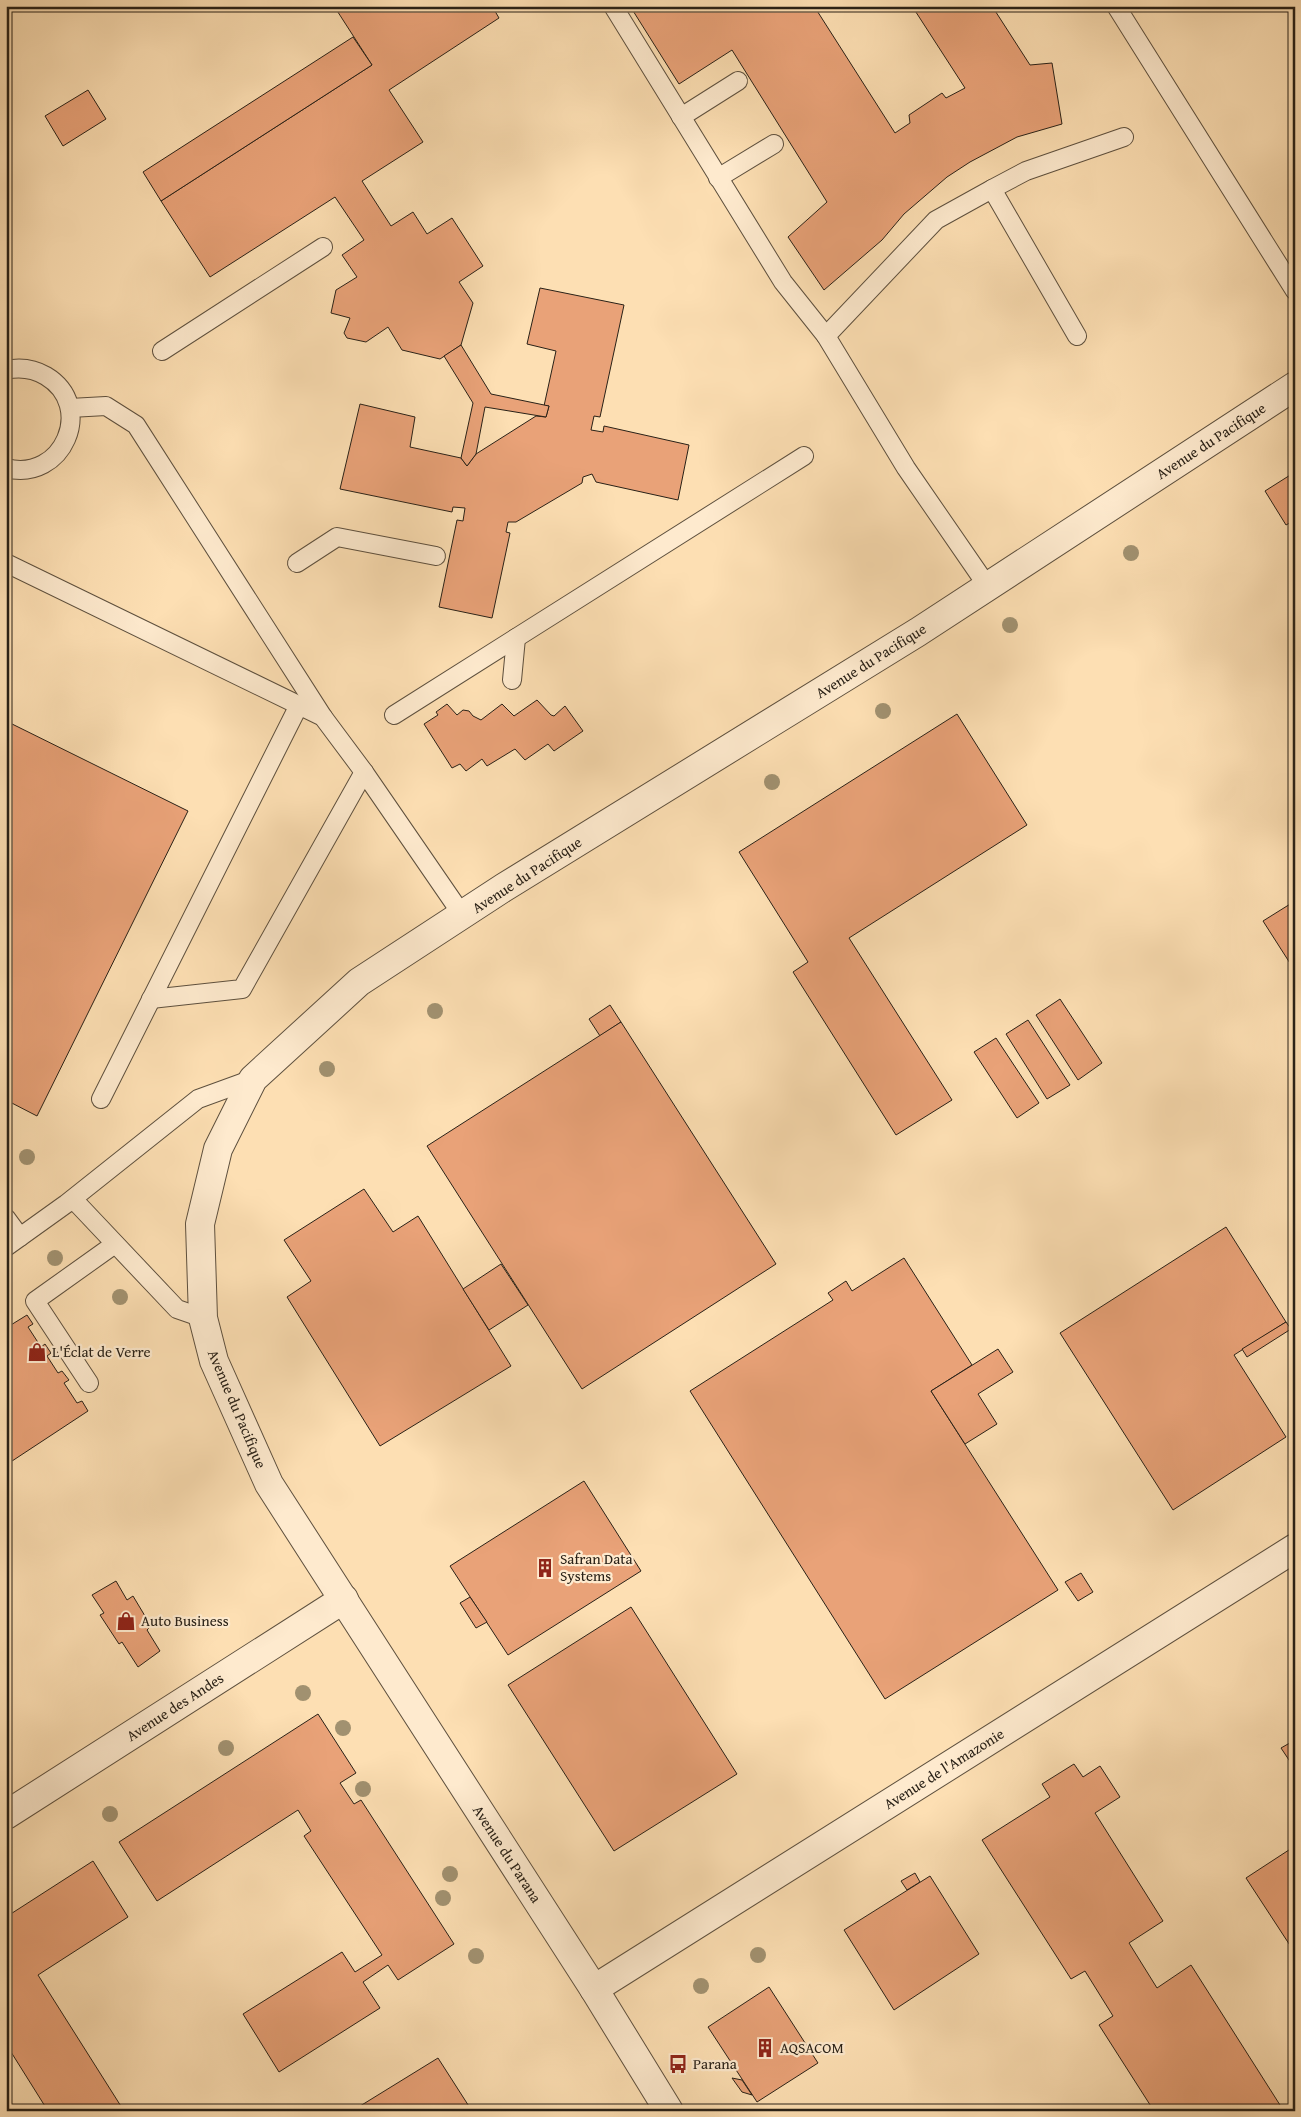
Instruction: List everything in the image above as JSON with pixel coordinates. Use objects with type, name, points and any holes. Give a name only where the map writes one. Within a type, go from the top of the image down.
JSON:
[{"type":"street","name":"Avenue du Pacifique","points":[[344,1600],[269,1484],[214,1361],[203,1318],[200,1224],[218,1149],[253,1079],[359,982],[503,888],[901,643],[1295,386]]},
{"type":"street","name":"Avenue de l'Amazonie","points":[[594,1989],[1295,1548]]},
{"type":"street","name":"Avenue des Andes","points":[[6,1814],[344,1600]]},
{"type":"street","name":"Avenue du Parana","points":[[344,1600],[594,1989],[669,2111]]},
{"type":"lane","points":[[613,6],[783,282],[826,336],[906,468],[988,587]]},
{"type":"lane","points":[[1116,6],[1295,291]]},
{"type":"lane","points":[[681,117],[738,81]]},
{"type":"lane","points":[[826,336],[936,220],[1026,171],[1124,137]]},
{"type":"lane","points":[[718,178],[774,144]]},
{"type":"lane","points":[[992,189],[1077,336]]},
{"type":"lane","points":[[162,351],[323,247]]},
{"type":"lane","points":[[6,370],[24,368],[40,372],[53,381],[64,393],[70,408],[71,424],[67,439],[58,453],[46,463],[31,469],[15,470],[6,468]]},
{"type":"lane","points":[[70,408],[106,406],[136,425],[323,717],[364,772],[462,916]]},
{"type":"lane","points":[[394,714],[804,456]]},
{"type":"lane","points":[[297,563],[336,537],[436,556]]},
{"type":"lane","points":[[6,563],[323,717]]},
{"type":"lane","points":[[512,680],[516,638]]},
{"type":"lane","points":[[101,1099],[298,704]]},
{"type":"lane","points":[[151,999],[242,989],[364,772]]},
{"type":"lane","points":[[6,1218],[13,1242],[73,1198],[198,1099],[253,1079]]},
{"type":"lane","points":[[73,1198],[177,1309],[203,1318]]},
{"type":"lane","points":[[89,1383],[35,1301],[116,1244]]},
{"type":"building","points":[[334,6],[492,6],[499,18],[389,90],[423,142],[362,181],[391,226],[413,212],[427,234],[452,218],[483,266],[459,282],[473,303],[461,345],[440,359],[402,350],[388,327],[366,342],[347,338],[344,333],[350,318],[331,313],[336,290],[357,277],[342,255],[364,240],[335,197],[210,277],[161,201],[372,65]]},
{"type":"building","points":[[630,6],[814,6],[895,133],[910,123],[909,115],[942,93],[946,98],[965,88],[912,6],[992,6],[1030,65],[1052,63],[1062,124],[1017,137],[970,162],[947,177],[904,214],[882,240],[824,290],[788,237],[827,202],[732,50],[679,84]]},
{"type":"building","points":[[353,37],[372,65],[161,201],[143,172]]},
{"type":"building","points":[[88,90],[106,119],[63,146],[45,116]]},
{"type":"building","points":[[540,288],[624,305],[600,417],[594,416],[591,430],[603,432],[604,426],[689,445],[678,500],[596,482],[592,474],[583,477],[582,483],[516,522],[508,522],[506,532],[510,533],[492,618],[439,607],[457,520],[463,521],[465,508],[453,507],[452,512],[340,489],[360,404],[415,417],[410,447],[461,458],[467,466],[476,454],[536,416],[546,417],[549,406],[544,406],[556,351],[527,344]]},
{"type":"building","points":[[461,345],[491,394],[549,406],[546,417],[485,407],[476,454],[467,466],[461,458],[473,403],[444,356]]},
{"type":"building","points":[[1295,472],[1295,520],[1286,525],[1265,491]]},
{"type":"building","points":[[537,700],[554,716],[565,706],[583,731],[554,751],[548,744],[525,760],[515,749],[487,766],[482,759],[466,771],[460,764],[452,768],[424,724],[438,715],[436,712],[447,704],[457,715],[463,710],[469,711],[473,716],[481,720],[502,704],[514,716]]},
{"type":"building","points":[[957,714],[1027,825],[849,938],[952,1100],[896,1135],[793,972],[808,962],[739,852]]},
{"type":"building","points":[[6,721],[188,811],[37,1116],[6,1100]]},
{"type":"building","points":[[1295,901],[1295,971],[1263,921]]},
{"type":"building","points":[[1060,999],[1102,1063],[1078,1080],[1036,1015]]},
{"type":"building","points":[[610,1005],[621,1022],[600,1036],[589,1019]]},
{"type":"building","points":[[1028,1020],[1070,1085],[1047,1099],[1006,1034]]},
{"type":"building","points":[[621,1022],[776,1264],[582,1389],[427,1146]]},
{"type":"building","points":[[996,1038],[1039,1103],[1017,1118],[974,1052]]},
{"type":"building","points":[[364,1189],[393,1232],[418,1216],[511,1366],[380,1446],[287,1297],[311,1281],[284,1240]]},
{"type":"building","points":[[1226,1227],[1286,1322],[1234,1355],[1286,1437],[1173,1510],[1060,1333]]},
{"type":"building","points":[[904,1258],[972,1365],[931,1391],[1058,1590],[885,1699],[690,1391],[833,1300],[828,1293],[846,1281],[852,1291]]},
{"type":"building","points":[[501,1264],[528,1305],[489,1330],[463,1289]]},
{"type":"building","points":[[27,1315],[33,1324],[28,1327],[41,1347],[45,1344],[51,1353],[47,1356],[58,1373],[62,1371],[69,1380],[64,1383],[77,1403],[82,1401],[88,1411],[6,1465],[6,1328]]},
{"type":"building","points":[[1286,1322],[1291,1329],[1247,1357],[1242,1349]]},
{"type":"building","points":[[998,1349],[1013,1372],[978,1394],[997,1424],[965,1444],[931,1391]]},
{"type":"building","name":"Safran Data Systems","points":[[584,1481],[641,1571],[508,1655],[450,1566]]},
{"type":"building","points":[[1081,1573],[1093,1592],[1078,1601],[1065,1582]]},
{"type":"building","name":"Auto Business","points":[[116,1581],[127,1600],[133,1596],[151,1626],[147,1630],[160,1651],[138,1667],[122,1642],[119,1644],[100,1615],[104,1613],[92,1595]]},
{"type":"building","points":[[470,1597],[487,1622],[476,1628],[460,1603]]},
{"type":"building","points":[[631,1607],[737,1774],[614,1851],[508,1685]]},
{"type":"building","points":[[318,1714],[356,1773],[340,1783],[354,1804],[361,1800],[454,1944],[398,1980],[388,1965],[363,1982],[380,2008],[279,2072],[243,2014],[342,1952],[355,1972],[382,1955],[304,1836],[311,1831],[298,1810],[157,1901],[119,1842]]},
{"type":"building","points":[[1295,1740],[1295,1769],[1281,1748]]},
{"type":"building","points":[[1074,1764],[1083,1777],[1100,1766],[1120,1797],[1095,1813],[1163,1921],[1129,1943],[1157,1988],[1191,1965],[1280,2105],[1271,2111],[1154,2111],[1099,2025],[1113,2016],[1085,1971],[1071,1979],[982,1840],[1050,1797],[1042,1784]]},
{"type":"building","points":[[1295,1846],[1295,1953],[1246,1878]]},
{"type":"building","points":[[93,1861],[128,1917],[38,1975],[124,2111],[48,2111],[6,2044],[6,1917]]},
{"type":"building","points":[[915,1873],[920,1882],[907,1890],[901,1881]]},
{"type":"building","points":[[930,1876],[979,1954],[894,2010],[844,1930]]},
{"type":"building","name":"AQSACOM","points":[[769,1987],[818,2063],[757,2102],[708,2027]]},
{"type":"building","points":[[438,2058],[472,2111],[352,2111]]},
{"type":"building","points":[[732,2078],[742,2080],[752,2095],[742,2092]]},
{"type":"place","name":"L'Éclat de Verre","points":[[37,1352]]},
{"type":"place","name":"Safran Data Systems","points":[[545,1568]]},
{"type":"place","name":"Auto Business","points":[[126,1621]]},
{"type":"place","name":"AQSACOM","points":[[765,2048]]},
{"type":"place","name":"Parana","points":[[678,2064]]}]
